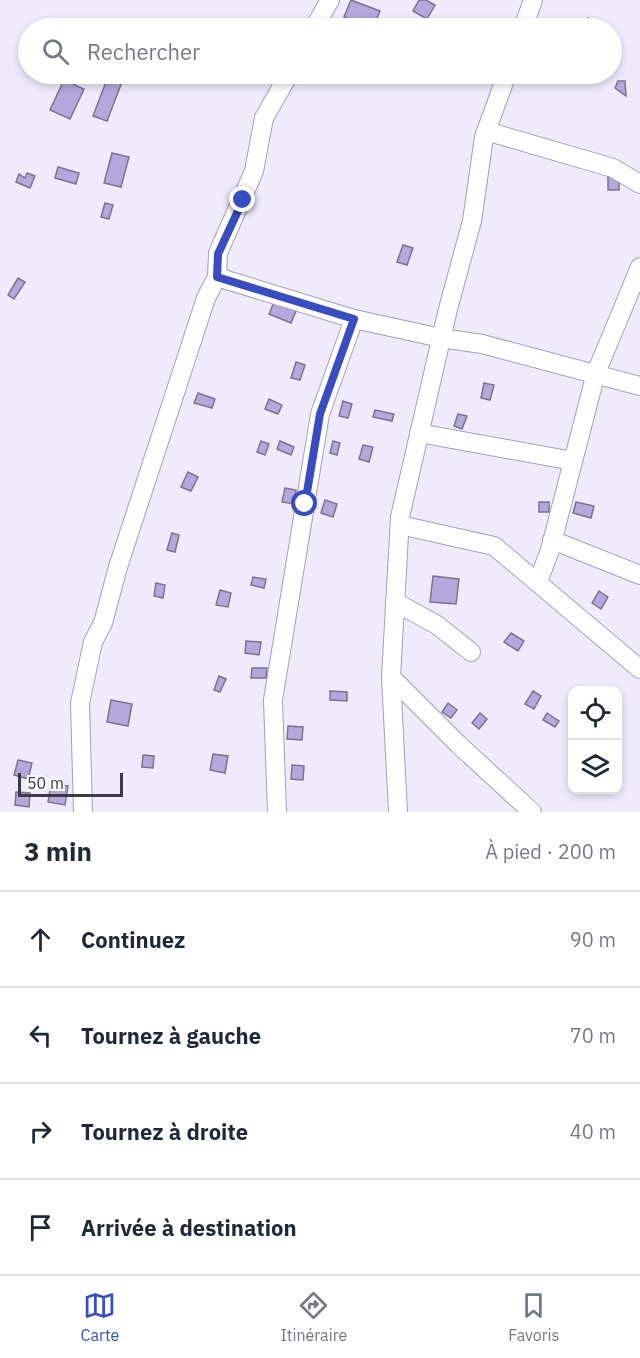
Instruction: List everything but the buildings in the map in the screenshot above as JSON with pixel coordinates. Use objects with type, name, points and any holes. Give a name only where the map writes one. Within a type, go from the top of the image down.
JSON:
[{"type":"street","points":[[320,18],[330,0]]},
{"type":"street","points":[[527,18],[533,0]]},
{"type":"street","points":[[83,812],[80,703],[93,642],[103,624],[118,567],[170,407],[206,298],[217,277],[218,254],[254,171],[264,118],[283,84]]},
{"type":"street","points":[[398,812],[391,677],[400,525],[441,338],[472,221],[486,131],[503,84]]},
{"type":"street","points":[[486,131],[613,168],[640,184]]},
{"type":"street","points":[[538,582],[552,540],[596,373],[640,268]]},
{"type":"street","points":[[217,277],[354,319],[441,338],[482,344],[640,386]]},
{"type":"street","points":[[277,812],[273,700],[320,414],[354,319]]},
{"type":"street","points":[[419,433],[573,461]]},
{"type":"street","points":[[400,525],[494,546],[640,669]]},
{"type":"street","points":[[552,540],[640,575]]},
{"type":"street","points":[[395,602],[437,625],[471,652]]},
{"type":"street","points":[[391,677],[459,745],[532,812]]},
{"type":"route","points":[[243,200],[218,254],[217,277],[354,319],[320,414],[305,504]]}]
